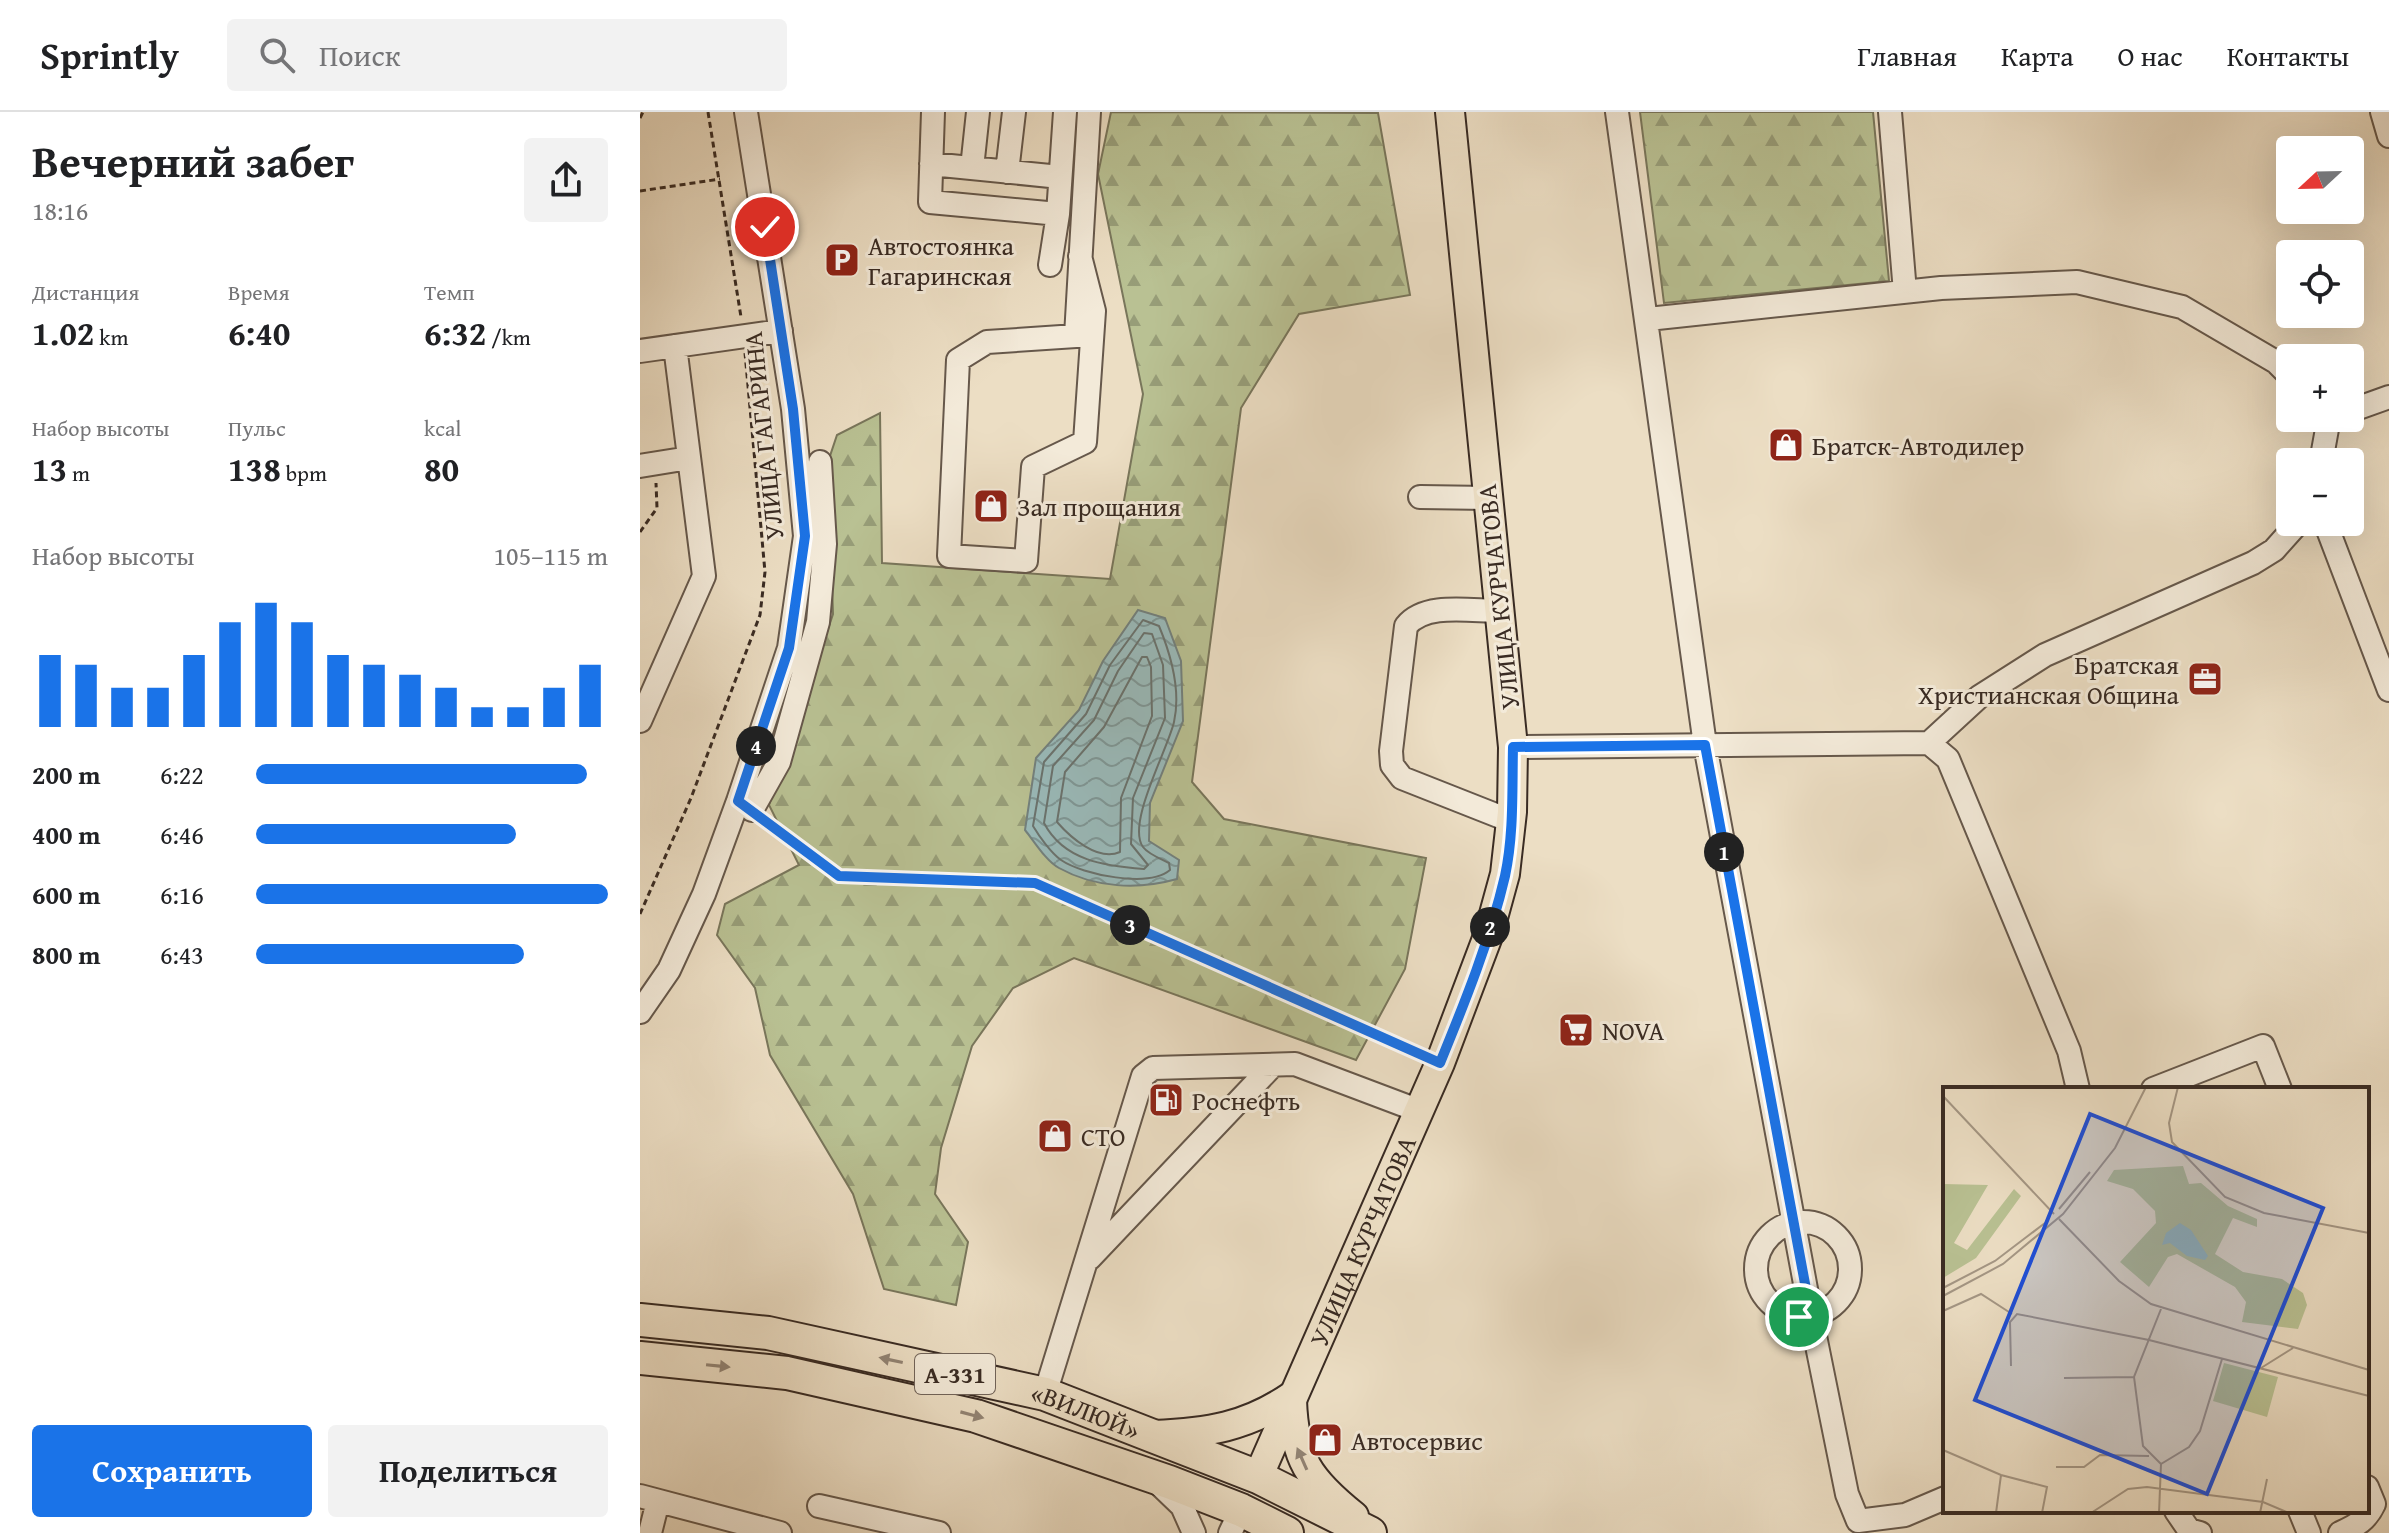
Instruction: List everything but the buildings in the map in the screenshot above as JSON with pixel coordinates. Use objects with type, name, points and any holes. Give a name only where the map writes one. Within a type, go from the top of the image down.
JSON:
[{"type":"highway","name":"«ВИЛЮЙ»","points":[[640,1320],[768,1333],[1045,1394],[1258,1477],[1373,1533]]},
{"type":"highway","name":"«ВИЛЮЙ»","points":[[640,1358],[787,1373],[976,1416],[1151,1476],[1236,1522],[1287,1533]]},
{"type":"highway","name":"УЛИЦА КУРЧАТОВА","points":[[1236,1522],[1258,1477]]},
{"type":"main road","name":"УЛИЦА КУРЧАТОВА","points":[[1258,1477],[1440,1063],[1488,936],[1505,874],[1511,821],[1513,747],[1450,112]]},
{"type":"main road","points":[[1153,1435],[1197,1434],[1236,1426],[1270,1411],[1292,1396],[1296,1444],[1311,1477],[1325,1493],[1373,1533]]},
{"type":"street","name":"УЛИЦА ГАГАРИНА","points":[[640,1012],[669,970],[704,894],[789,648],[805,536],[793,409],[746,112]]},
{"type":"street","points":[[933,112],[930,202],[1058,214]]},
{"type":"street","points":[[972,168],[978,112]]},
{"type":"street","points":[[1007,172],[1014,112]]},
{"type":"street","points":[[1050,265],[1058,214],[1065,112]]},
{"type":"street","points":[[1080,256],[1094,311],[1085,442],[1033,467],[1026,561],[949,556],[958,360],[987,342],[1076,336],[1080,256],[1089,112]]},
{"type":"street","points":[[1617,112],[1705,745],[1847,1494],[1857,1527],[1905,1515],[1943,1499]]},
{"type":"street","points":[[1890,112],[1905,292]]},
{"type":"street","points":[[2382,112],[2389,136]]},
{"type":"street","points":[[931,164],[1060,177]]},
{"type":"street","points":[[1648,319],[1905,292],[2077,282],[2182,307],[2276,362]]},
{"type":"street","points":[[640,351],[781,331]]},
{"type":"street","points":[[640,721],[704,576],[675,346]]},
{"type":"street","points":[[2364,406],[2389,397]]},
{"type":"street","points":[[648,465],[689,458]]},
{"type":"street","points":[[752,810],[779,762],[818,622],[825,544],[820,462]]},
{"type":"street","points":[[1420,497],[1488,498]]},
{"type":"street","points":[[1929,743],[1979,697],[2045,655],[2253,563],[2274,550],[2286,536]]},
{"type":"street","points":[[2330,536],[2389,690]]},
{"type":"street","points":[[1499,611],[1428,612],[1414,616],[1406,626],[1391,751],[1392,765],[1402,778],[1511,821]]},
{"type":"street","points":[[1513,747],[1929,743],[1948,759],[2069,1051],[2078,1087]]},
{"type":"street","points":[[2167,1087],[2263,1046],[2279,1087]]},
{"type":"street","points":[[1045,1394],[1143,1076],[1153,1068],[1166,1065],[1191,1069],[1295,1064],[1417,1110]]},
{"type":"street","points":[[1085,1263],[1273,1065]]},
{"type":"street","points":[[1793,1222],[1825,1227],[1841,1241],[1850,1261],[1849,1282],[1838,1301],[1811,1316],[1788,1314],[1769,1302],[1755,1272],[1765,1240],[1793,1222]]},
{"type":"street","points":[[1151,1476],[1182,1506],[1194,1533]]},
{"type":"street","points":[[2340,1533],[2362,1522],[2369,1514],[2374,1504],[2369,1492]]},
{"type":"street","points":[[650,1533],[649,1498],[702,1524],[780,1533]]},
{"type":"street","points":[[819,1506],[939,1533]]},
{"type":"street","points":[[2177,1513],[2189,1530],[2200,1533]]},
{"type":"street","points":[[2301,1513],[2309,1533]]},
{"type":"path","points":[[640,118],[643,112]]},
{"type":"path","points":[[640,914],[691,798],[760,615],[765,572],[744,337],[708,112]]},
{"type":"path","points":[[640,191],[720,179]]},
{"type":"path","points":[[640,539],[657,508],[648,465]]},
{"type":"path","points":[[752,810],[839,876],[1035,883],[1440,1063]]},
{"type":"green space","points":[[1111,112],[1378,113],[1410,295],[1299,314],[1241,408],[1192,782],[1224,819],[1426,858],[1405,969],[1356,1060],[1074,958],[1013,988],[972,1046],[941,1148],[935,1194],[968,1242],[956,1305],[884,1289],[853,1194],[770,1055],[755,988],[717,935],[725,904],[799,865],[769,805],[833,614],[828,462],[837,435],[880,413],[882,563],[1110,579],[1143,394],[1098,174]]},
{"type":"green space","points":[[1640,112],[1873,112],[1889,281],[1664,303]]},
{"type":"water","points":[[1138,610],[1165,618],[1181,661],[1183,721],[1150,803],[1149,841],[1179,860],[1177,879],[1132,886],[1087,880],[1059,868],[1045,856],[1025,830],[1036,758],[1079,710],[1103,661]]},
{"type":"place","name":"Автостоянка Гагаринская","points":[[842,260]]},
{"type":"place","name":"Братск-Автодилер","points":[[1786,445]]},
{"type":"place","name":"Зал прощания","points":[[991,506]]},
{"type":"place","name":"Братская Христианская Община","points":[[2205,679]]},
{"type":"place","name":"NOVA","points":[[1576,1030]]},
{"type":"place","name":"Роснефть","points":[[1166,1100]]},
{"type":"place","name":"СТО","points":[[1055,1136]]},
{"type":"place","name":"Автосервис","points":[[1325,1440]]},
{"type":"route","points":[[765,227],[793,409],[805,536],[789,648],[738,801],[839,876],[1035,883],[1440,1063],[1488,936],[1505,874],[1512,812],[1513,747],[1705,745],[1811,1316],[1799,1317]]}]
